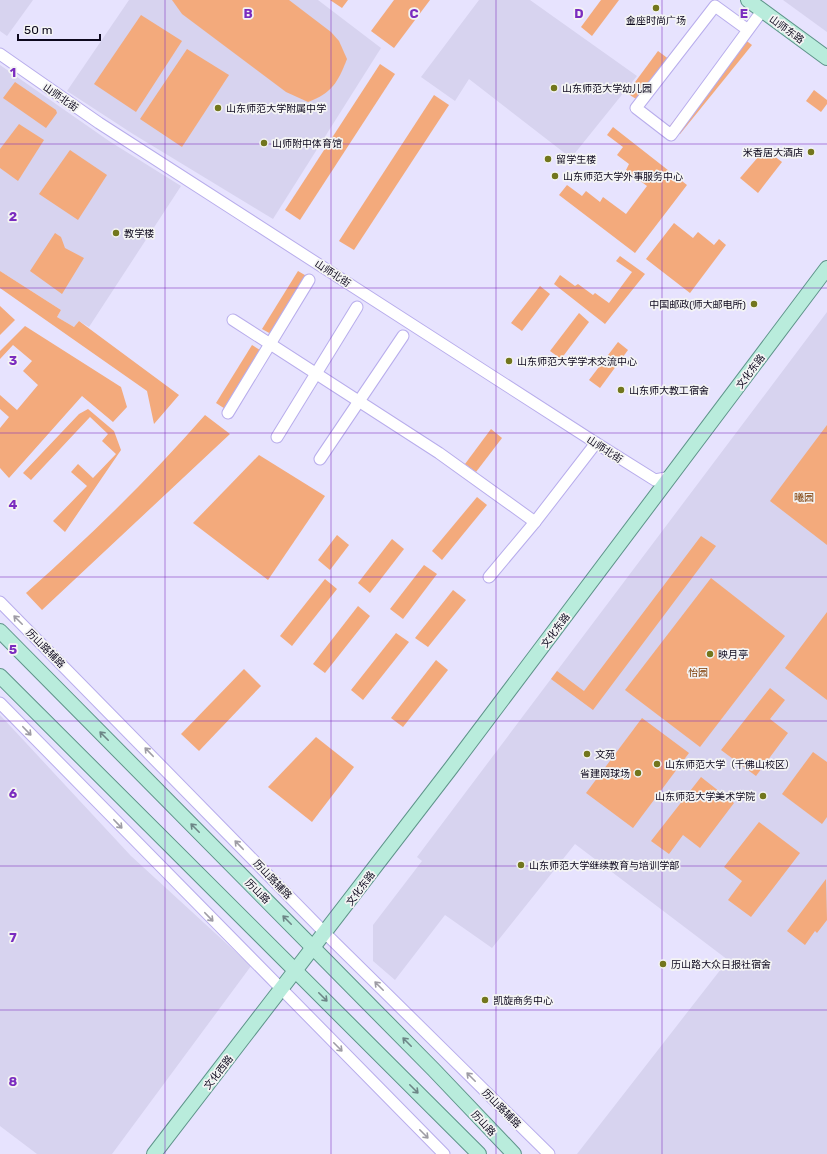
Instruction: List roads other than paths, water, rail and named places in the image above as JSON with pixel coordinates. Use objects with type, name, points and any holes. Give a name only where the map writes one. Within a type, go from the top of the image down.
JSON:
[{"type":"main road","name":"山师东路","points":[[748,0],[827,58]]},
{"type":"main road","name":"文化东路","points":[[281,990],[295,969],[314,948],[671,477],[827,268]]},
{"type":"main road","name":"历山路","points":[[0,631],[434,1070],[514,1154]]},
{"type":"main road","points":[[0,676],[479,1154]]},
{"type":"main road","name":"文化西路","points":[[154,1154],[281,990]]},
{"type":"street","points":[[748,30],[715,6],[636,108],[671,135],[748,30],[762,10]]},
{"type":"street","name":"山师北街","points":[[0,54],[99,123],[596,443],[655,480],[671,477]]},
{"type":"street","points":[[228,412],[309,280]]},
{"type":"street","points":[[278,437],[357,308]]},
{"type":"street","points":[[233,320],[439,453],[535,522]]},
{"type":"street","points":[[320,459],[403,336]]},
{"type":"street","points":[[489,577],[535,522],[596,443]]},
{"type":"street","name":"历山路辅路","points":[[0,602],[325,933],[549,1154]]},
{"type":"street","points":[[0,703],[444,1154]]},
{"type":"place","name":"金座时尚广场","points":[[656,8]]},
{"type":"place","name":"山东师范大学幼儿园","points":[[554,88]]},
{"type":"place","name":"山东师范大学附属中学","points":[[218,108]]},
{"type":"place","name":"山师附中体育馆","points":[[264,143]]},
{"type":"place","name":"米香居大酒店","points":[[811,152]]},
{"type":"place","name":"留学生楼","points":[[548,159]]},
{"type":"place","name":"山东师范大学外事服务中心","points":[[555,176]]},
{"type":"place","name":"教学楼","points":[[116,233]]},
{"type":"place","name":"中国邮政(师大邮电所)","points":[[754,304]]},
{"type":"place","name":"山东师范大学学术交流中心","points":[[509,361]]},
{"type":"place","name":"山东师大教工宿舍","points":[[621,390]]},
{"type":"place","name":"映月亭","points":[[710,654]]},
{"type":"place","name":"文苑","points":[[587,754]]},
{"type":"place","name":"山东师范大学（千佛山校区）","points":[[657,764]]},
{"type":"place","name":"省建网球场","points":[[638,773]]},
{"type":"place","name":"山东师范大学美术学院","points":[[763,796]]},
{"type":"place","name":"山东师范大学继续教育与培训学部","points":[[521,865]]},
{"type":"place","name":"历山路大众日报社宿舍","points":[[663,964]]},
{"type":"place","name":"凯旋商务中心","points":[[485,1000]]},
{"type":"park label","name":"曦园","points":[[804,497]]},
{"type":"park label","name":"怡园","points":[[698,672]]}]
